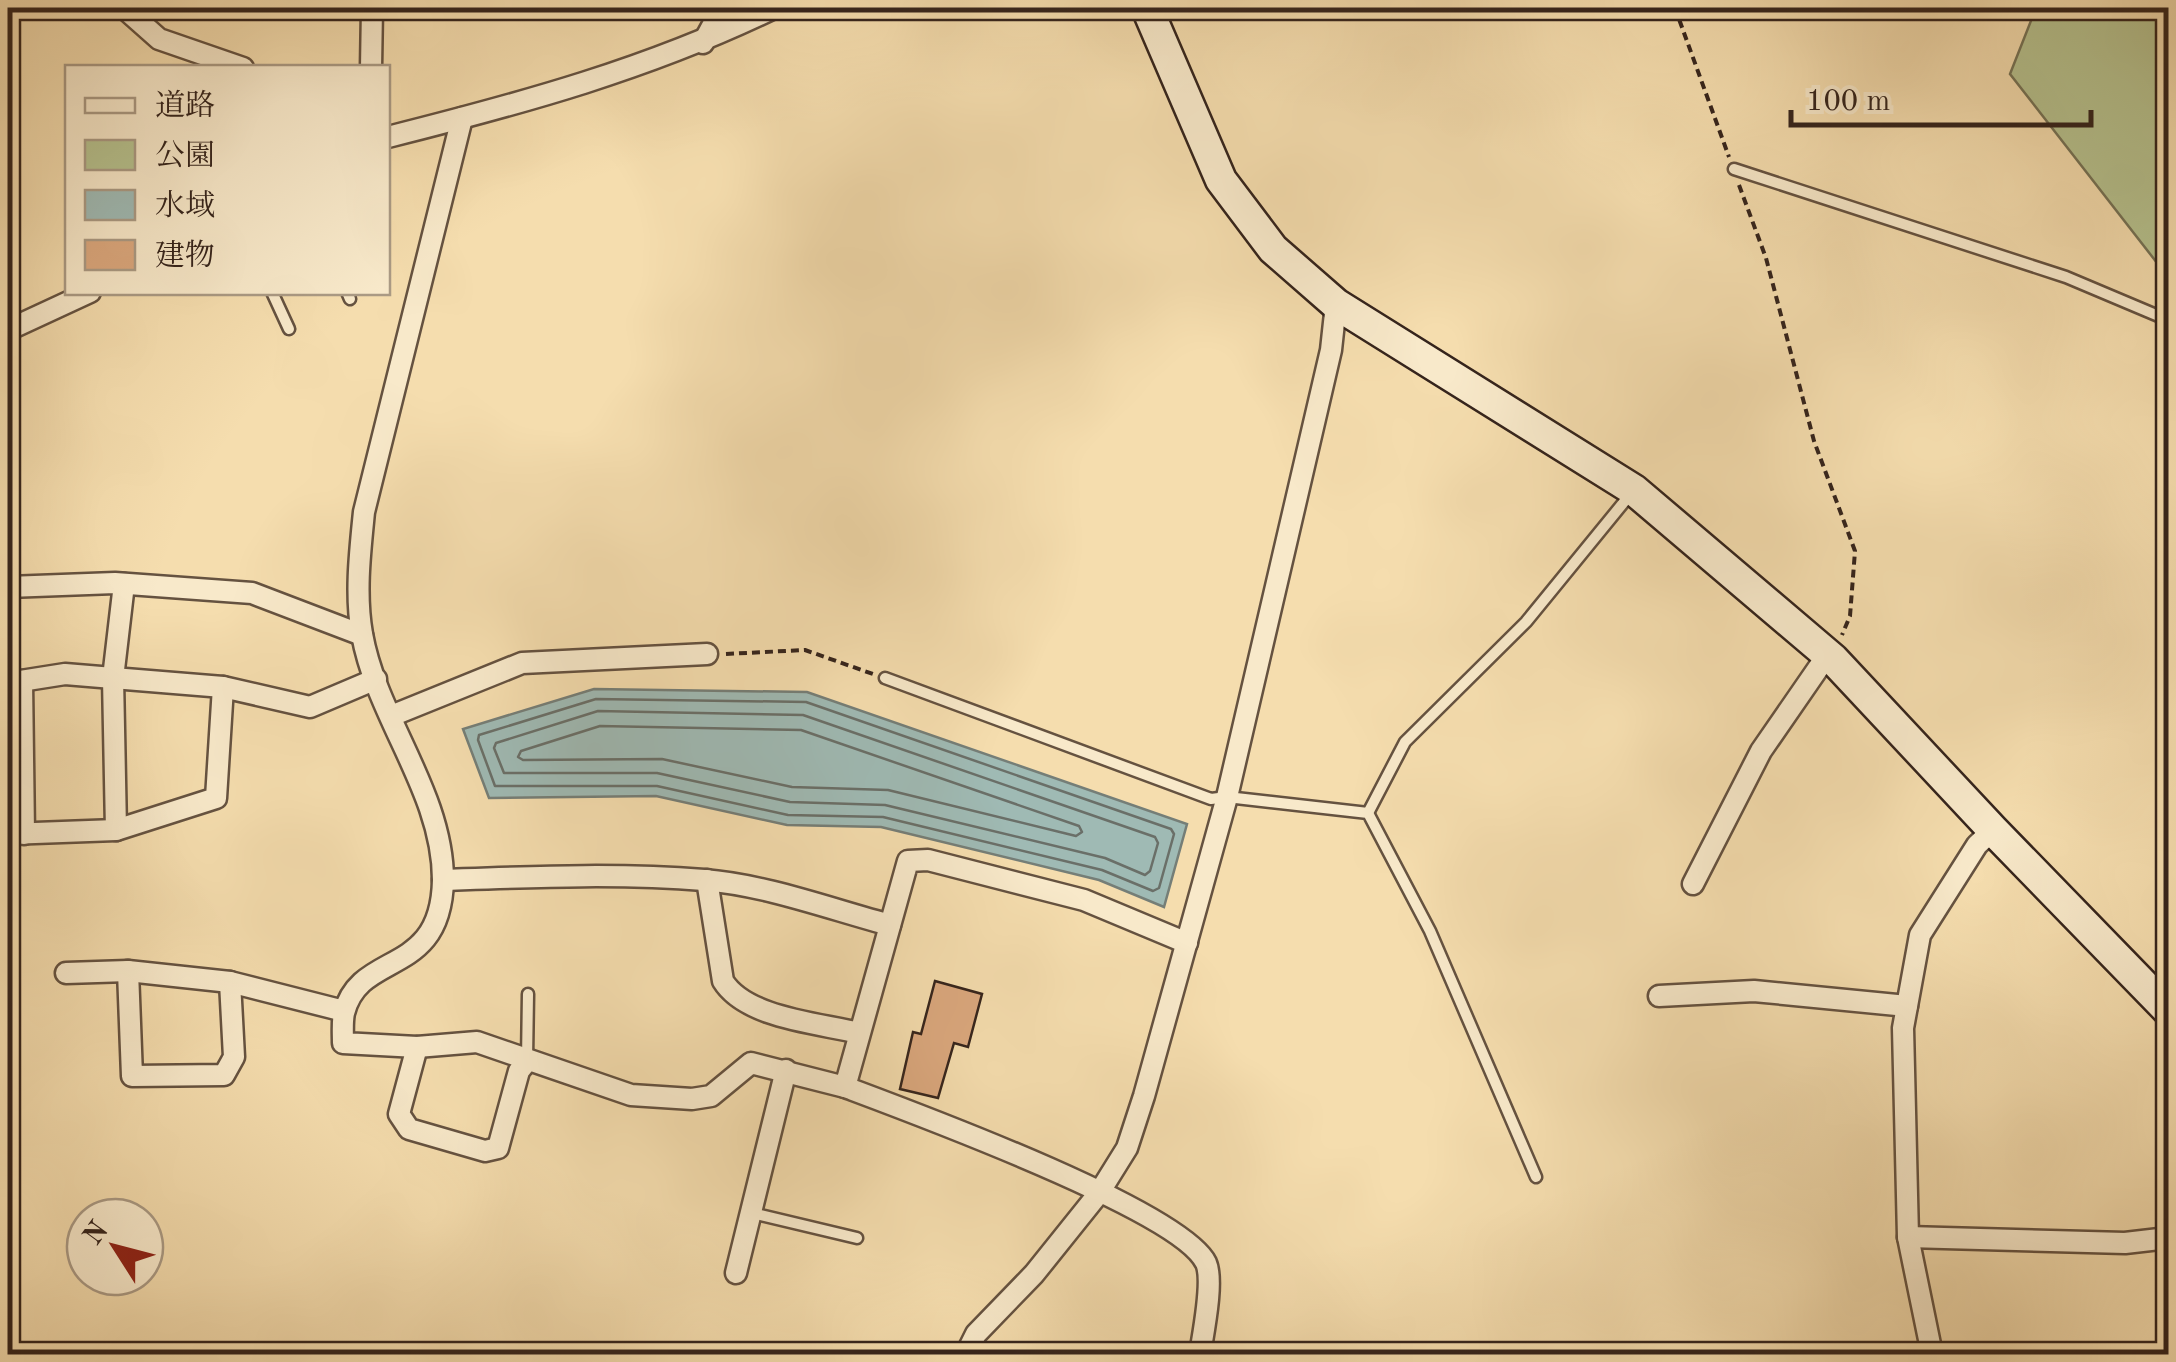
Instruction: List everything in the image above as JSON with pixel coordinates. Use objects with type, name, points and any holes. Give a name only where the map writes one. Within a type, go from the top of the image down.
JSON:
[{"type":"main road","points":[[1148,8],[1221,180],[1273,250],[1336,304],[1634,490],[1830,656],[2168,1010]]},
{"type":"street","points":[[124,8],[160,39],[234,65]]},
{"type":"street","points":[[371,65],[372,8]]},
{"type":"street","points":[[702,42],[722,8]]},
{"type":"street","points":[[390,136],[608,77],[702,42],[774,8]]},
{"type":"street","points":[[462,118],[364,512],[359,573],[362,635],[390,716],[440,836],[440,917],[426,940],[411,954],[360,985],[344,1011],[342,1043],[417,1047],[477,1042],[631,1095],[692,1099],[711,1096],[752,1063],[845,1087],[982,1138],[1181,1236],[1207,1264],[1200,1354]]},
{"type":"street","points":[[8,330],[84,295]]},
{"type":"street","points":[[966,1354],[976,1334],[1034,1274],[1098,1193],[1127,1148],[1227,797],[1331,350],[1336,304]]},
{"type":"street","points":[[8,587],[124,584],[252,593],[362,635]]},
{"type":"street","points":[[116,830],[113,678],[124,584]]},
{"type":"street","points":[[390,716],[522,663],[707,654]]},
{"type":"street","points":[[1693,884],[1760,751],[1830,656]]},
{"type":"street","points":[[223,687],[216,798],[116,830],[16,834],[14,682],[65,674],[223,687],[310,708],[376,679]]},
{"type":"street","points":[[1932,1354],[1908,1237],[1903,1028],[1920,935],[1978,845],[1993,830]]},
{"type":"street","points":[[845,1087],[908,861],[928,860],[1084,900],[1187,943]]},
{"type":"street","points":[[442,880],[535,876],[706,880],[890,925]]},
{"type":"street","points":[[706,880],[723,981],[732,995],[752,1008],[859,1032]]},
{"type":"street","points":[[66,972],[128,971],[230,982],[344,1011]]},
{"type":"street","points":[[128,971],[132,1076],[224,1075],[234,1057],[230,982]]},
{"type":"street","points":[[1660,996],[1754,991],[1907,1006]]},
{"type":"street","points":[[417,1047],[399,1114],[409,1129],[485,1151],[498,1148],[519,1071],[527,1061]]},
{"type":"street","points":[[736,1273],[786,1070]]},
{"type":"street","points":[[1908,1237],[2125,1242],[2168,1238]]},
{"type":"lane","points":[[1734,170],[2066,276],[2168,320]]},
{"type":"lane","points":[[273,295],[289,328]]},
{"type":"lane","points":[[1368,812],[1404,742],[1526,622],[1634,490]]},
{"type":"lane","points":[[885,678],[1211,799],[1227,797],[1368,812]]},
{"type":"lane","points":[[1368,812],[1430,931],[1536,1177]]},
{"type":"lane","points":[[527,1061],[528,994]]},
{"type":"lane","points":[[750,1213],[857,1238]]},
{"type":"path","points":[[1674,8],[1766,258],[1814,441],[1855,551],[1850,616],[1830,656]]},
{"type":"path","points":[[707,654],[804,650],[885,678]]},
{"type":"green space","points":[[2036,8],[2168,8],[2168,277],[2010,74]]},
{"type":"water","points":[[594,689],[807,692],[1187,824],[1164,907],[1099,880],[881,827],[787,825],[656,796],[489,798],[463,729]]},
{"type":"building","points":[[935,981],[982,994],[968,1047],[954,1043],[938,1098],[900,1089],[913,1032],[921,1034]]}]
